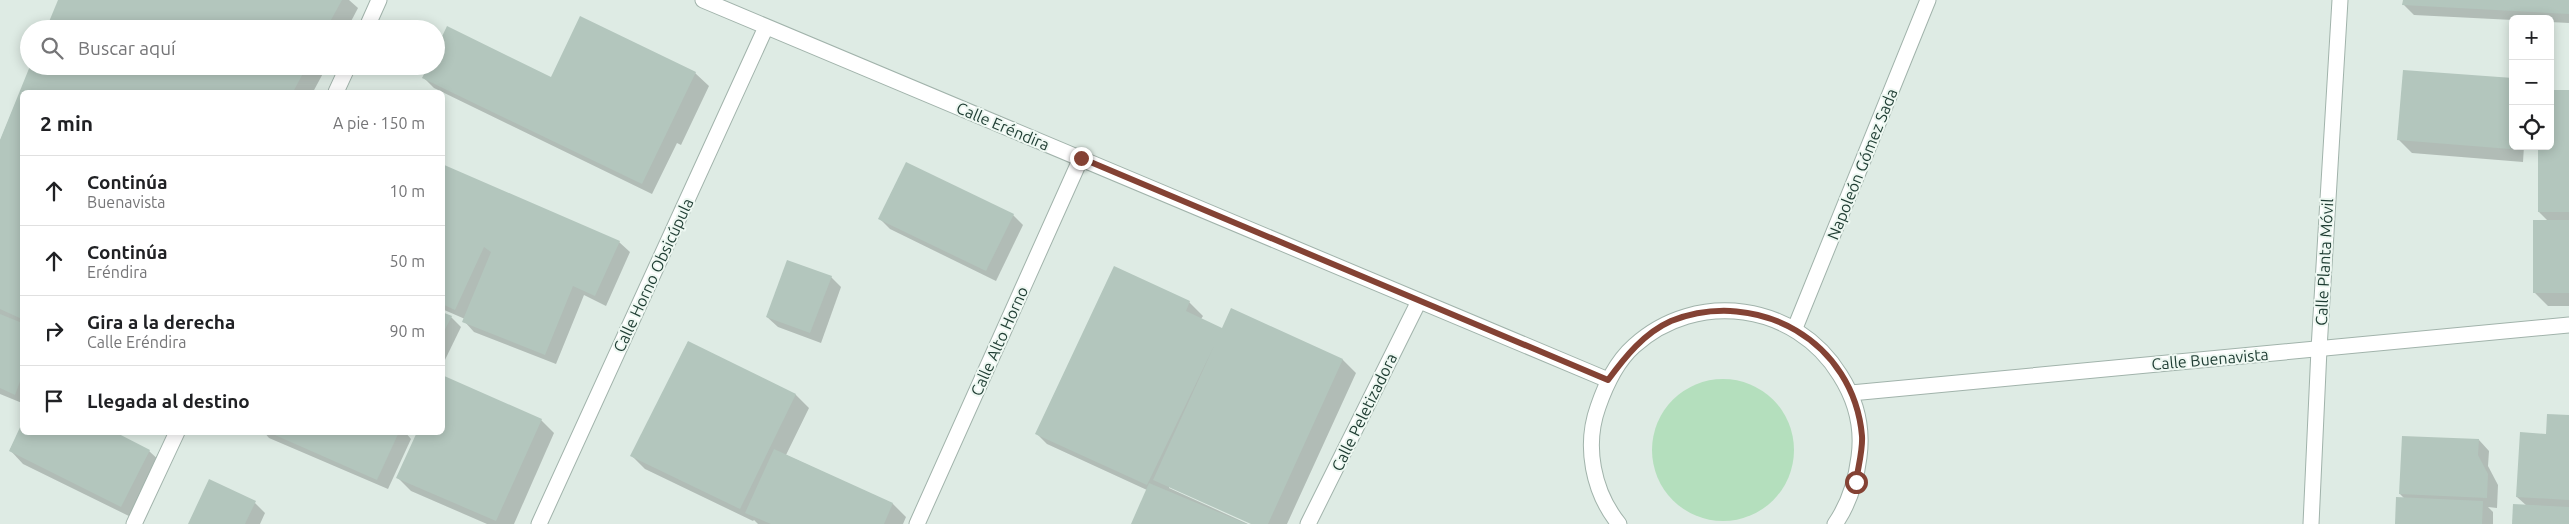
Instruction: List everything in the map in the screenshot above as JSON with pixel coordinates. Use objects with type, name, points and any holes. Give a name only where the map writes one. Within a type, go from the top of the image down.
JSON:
[{"type":"street","points":[[370,20],[379,0]]},
{"type":"street","name":"Calle Eréndira","points":[[703,0],[1608,380]]},
{"type":"street","name":"Napoleón Gómez Sada","points":[[1796,328],[1928,0]]},
{"type":"street","name":"Calle Planta Móvil","points":[[2311,524],[2319,349],[2340,0]]},
{"type":"street","name":"Calle Horno Obsicúpula","points":[[538,524],[766,27]]},
{"type":"street","points":[[337,90],[344,75]]},
{"type":"street","name":"Calle Alto Horno","points":[[918,524],[1081,158]]},
{"type":"street","name":"Calle Peletizadora","points":[[1308,524],[1419,300]]},
{"type":"street","points":[[1619,524],[1608,510],[1592,468],[1592,423],[1608,380],[1634,346],[1670,322],[1712,310],[1755,313],[1796,328],[1829,356],[1851,393],[1862,437],[1856,482],[1835,524]]},
{"type":"street","name":"Calle Buenavista","points":[[1851,393],[2569,325]]},
{"type":"street","points":[[134,524],[176,435]]},
{"type":"green space","points":[[1723,379],[1737,380],[1750,384],[1773,400],[1789,423],[1793,436],[1793,464],[1789,477],[1773,500],[1750,516],[1737,520],[1723,521],[1709,520],[1696,516],[1673,500],[1657,477],[1653,464],[1652,450],[1653,436],[1657,423],[1673,400],[1696,384],[1709,380]]},
{"type":"building","points":[[58,0],[342,0],[331,20],[50,20]]},
{"type":"building","points":[[2403,0],[2569,0],[2569,14],[2402,5]]},
{"type":"building","points":[[580,16],[696,72],[642,184],[422,78],[424,75],[445,75],[445,30],[447,26],[551,77]]},
{"type":"building","points":[[2403,70],[2509,78],[2509,149],[2397,140]]},
{"type":"building","points":[[26,75],[302,75],[294,90],[20,90]]},
{"type":"building","points":[[2554,90],[2569,90],[2569,212],[2538,212],[2538,150],[2554,150]]},
{"type":"building","points":[[20,91],[20,318],[0,309],[0,140]]},
{"type":"building","points":[[906,162],[1014,214],[986,271],[878,219]]},
{"type":"building","points":[[445,165],[620,241],[595,296],[573,286],[545,355],[462,322],[491,252],[484,247],[455,310],[445,305]]},
{"type":"building","points":[[2533,220],[2569,220],[2569,293],[2533,293]]},
{"type":"building","points":[[787,260],[832,276],[810,333],[766,317]]},
{"type":"building","points":[[1114,266],[1190,301],[1186,311],[1222,328],[1231,308],[1343,359],[1268,524],[1251,524],[1153,480],[1214,346],[1147,485],[1035,434]]},
{"type":"building","points":[[445,313],[452,316],[445,329]]},
{"type":"building","points":[[0,314],[20,322],[20,381],[15,395],[0,388]]},
{"type":"building","points":[[688,341],[796,394],[740,509],[630,456]]},
{"type":"building","points":[[445,376],[542,419],[496,521],[396,478],[416,435],[445,435]]},
{"type":"building","points":[[2547,414],[2569,415],[2569,500],[2516,497],[2520,432],[2546,434]]},
{"type":"building","points":[[20,427],[20,435],[121,435],[150,450],[121,507],[9,451]]},
{"type":"building","points":[[275,435],[398,435],[377,480]]},
{"type":"building","points":[[2402,436],[2479,439],[2478,455],[2488,474],[2487,498],[2399,494]]},
{"type":"building","points":[[774,449],[893,503],[884,524],[771,524],[745,513]]},
{"type":"building","points":[[209,479],[256,501],[245,524],[188,524]]},
{"type":"building","points":[[1149,483],[1247,524],[1131,524]]},
{"type":"building","points":[[2396,497],[2483,501],[2482,524],[2395,524]]},
{"type":"building","points":[[2513,504],[2569,507],[2569,524],[2512,524]]},
{"type":"route","points":[[1081,158],[1608,380],[1634,346],[1670,322],[1712,310],[1755,313],[1796,328],[1829,356],[1851,393],[1862,437],[1856,482]]}]
